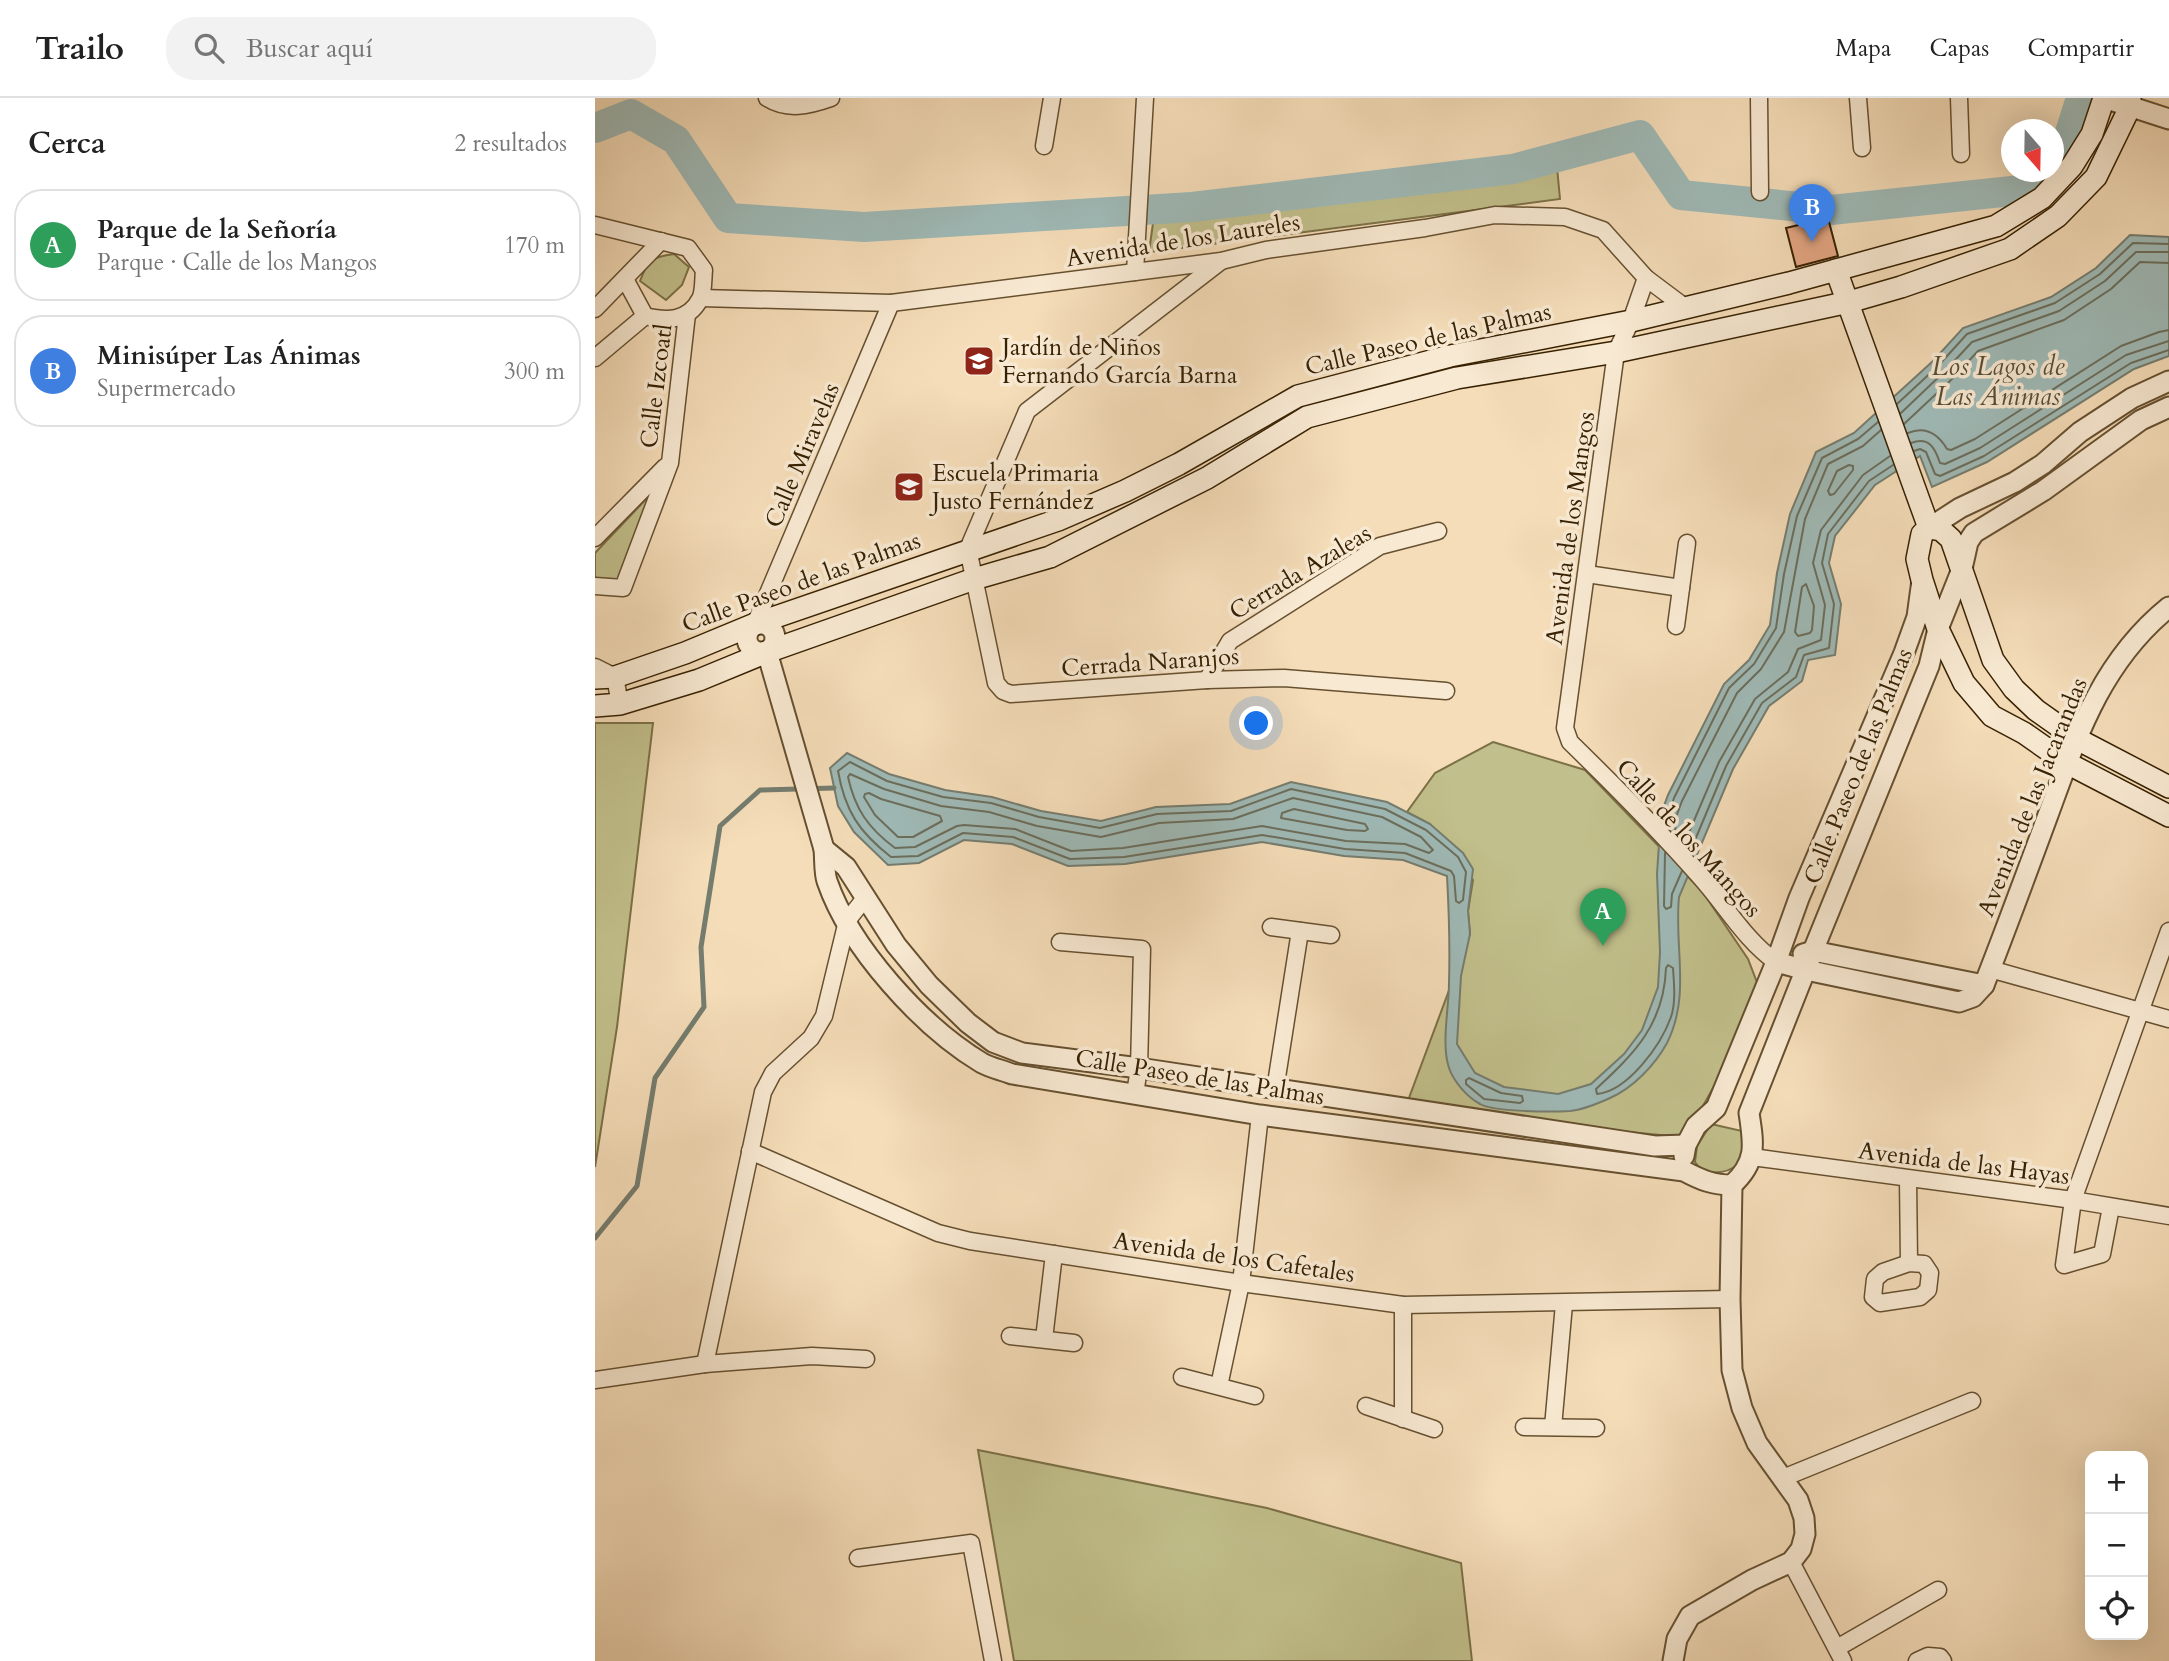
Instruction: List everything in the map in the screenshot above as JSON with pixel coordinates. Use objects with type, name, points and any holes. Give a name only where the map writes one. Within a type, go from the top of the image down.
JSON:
[{"type":"main road","name":"Calle Paseo de las Palmas","points":[[605,678],[685,653],[754,624],[1058,520],[1179,464],[1299,396],[1450,356],[1686,308],[1996,226],[2042,198],[2072,166],[2092,134],[2104,98]]},
{"type":"main road","name":"Calle Paseo de las Palmas","points":[[595,706],[620,704],[699,680],[767,652],[974,579],[1050,557],[1207,478],[1307,417],[1457,378],[1616,352],[1849,302],[2010,249],[2059,216],[2096,177],[2130,103]]},
{"type":"main road","points":[[1836,270],[1929,528],[1941,530],[1951,539],[1993,660],[2014,688],[2036,710],[2077,739],[2169,787]]},
{"type":"main road","name":"Calle Paseo de las Palmas","points":[[1921,580],[1917,559],[1922,534],[1929,528]]},
{"type":"main road","points":[[1921,580],[1938,629],[1964,683],[1992,716],[2024,733],[2067,763],[2169,816]]},
{"type":"street","points":[[767,98],[779,106],[806,106],[831,98]]},
{"type":"street","points":[[1044,146],[1052,98]]},
{"type":"street","points":[[1135,272],[1145,98]]},
{"type":"street","points":[[1759,98],[1760,192]]},
{"type":"street","points":[[1858,98],[1862,148]]},
{"type":"street","points":[[1959,98],[1961,154]]},
{"type":"street","name":"Calle Paseo de las Palmas","points":[[2104,98],[2130,103],[2169,119]]},
{"type":"street","name":"Avenida de los Laureles","points":[[701,298],[891,303],[1221,261],[1266,250],[1425,228],[1495,215],[1565,217],[1603,230],[1646,278],[1686,308]]},
{"type":"street","points":[[595,225],[688,247],[704,270],[701,298],[687,314],[666,321],[645,316],[625,279]]},
{"type":"street","points":[[595,309],[661,241]]},
{"type":"street","points":[[968,549],[1027,411],[1221,261]]},
{"type":"street","points":[[1631,321],[1646,278]]},
{"type":"street","name":"Calle Miravelas","points":[[754,624],[891,303]]},
{"type":"street","name":"Calle Izcoatl","points":[[595,586],[624,588],[670,463],[687,314]]},
{"type":"street","points":[[595,358],[645,316]]},
{"type":"street","name":"Avenida de los Mangos","points":[[1570,742],[1565,728],[1616,352],[1631,321]]},
{"type":"street","points":[[1929,528],[1960,508],[2015,482],[2043,464],[2080,432],[2132,398],[2169,381]]},
{"type":"street","name":"Calle Paseo de las Palmas","points":[[1752,1157],[1753,1138],[1749,1113],[1929,666],[1938,629],[1962,569],[1968,542],[1974,533],[2043,491],[2141,421],[2169,407]]},
{"type":"street","name":"Calle Izcoatl","points":[[595,538],[670,463]]},
{"type":"street","name":"Cerrada Azaleas","points":[[1207,680],[1230,641],[1380,546],[1438,531]]},
{"type":"street","points":[[1676,626],[1687,543]]},
{"type":"street","name":"Cerrada Naranjos","points":[[968,549],[996,683],[1003,691],[1011,694],[1207,680],[1284,678],[1446,691]]},
{"type":"street","points":[[1587,573],[1681,588]]},
{"type":"street","name":"Calle Paseo de las Palmas","points":[[824,849],[846,867],[896,945],[929,985],[968,1023],[993,1042],[1022,1053],[1139,1068],[1655,1146],[1686,1145],[1696,1126],[1716,1108],[1776,962],[1799,898],[1904,653],[1917,617],[1921,580]]},
{"type":"street","name":"Avenida de las Jacarandas","points":[[1987,977],[2067,763],[2106,678],[2152,620],[2169,607]]},
{"type":"street","points":[[754,624],[747,636],[749,645],[756,651],[767,652]]},
{"type":"street","name":"Calle Paseo de las Palmas","points":[[767,652],[824,849],[826,879],[847,922],[875,965],[910,1004],[953,1043],[984,1064],[1012,1074],[1260,1115],[1685,1171],[1699,1180],[1716,1185],[1732,1185]]},
{"type":"street","points":[[595,667],[605,678],[620,704]]},
{"type":"street","name":"Calle de los Mangos","points":[[1570,742],[1647,818],[1704,881],[1757,948],[1776,962]]},
{"type":"street","points":[[705,1364],[764,1093],[773,1073],[811,1038],[824,1016],[847,922],[865,898]]},
{"type":"street","points":[[1271,927],[1331,935]]},
{"type":"street","points":[[1275,1090],[1300,931]]},
{"type":"street","points":[[2111,1207],[2102,1254],[2064,1265],[2073,1199],[2169,931]]},
{"type":"street","points":[[1060,942],[1142,949],[1139,1068],[1135,1094]]},
{"type":"street","points":[[1776,962],[1813,951],[1987,977],[2169,1020]]},
{"type":"street","points":[[1776,962],[1959,1002],[1973,997],[1987,977]]},
{"type":"street","points":[[1323,1123],[1327,1098]]},
{"type":"street","points":[[1219,1386],[1241,1283],[1260,1115]]},
{"type":"street","points":[[1685,1171],[1683,1158],[1686,1145]]},
{"type":"street","name":"Avenida de los Cafetales","points":[[750,1151],[938,1233],[970,1241],[1241,1283],[1402,1304],[1564,1304],[1730,1299]]},
{"type":"street","points":[[1674,1661],[1677,1639],[1690,1615],[1752,1580],[1791,1562],[1801,1549],[1805,1534],[1804,1518],[1798,1500],[1757,1443],[1742,1408],[1732,1370],[1732,1185],[1746,1172],[1752,1157]]},
{"type":"street","name":"Avenida de las Hayas","points":[[1752,1157],[2073,1199],[2169,1216]]},
{"type":"street","points":[[1908,1179],[1909,1263]]},
{"type":"street","points":[[1044,1339],[1054,1254]]},
{"type":"street","points":[[1402,1304],[1403,1419]]},
{"type":"street","points":[[1553,1427],[1564,1304]]},
{"type":"street","points":[[1010,1336],[1074,1343]]},
{"type":"street","points":[[595,1380],[705,1364],[812,1356],[866,1359]]},
{"type":"street","points":[[1182,1377],[1255,1396]]},
{"type":"street","points":[[1783,1478],[1972,1401]]},
{"type":"street","points":[[1366,1406],[1434,1429]]},
{"type":"street","points":[[1524,1427],[1596,1427]]},
{"type":"street","points":[[858,1558],[971,1543],[993,1661]]},
{"type":"street","points":[[1791,1562],[1840,1654],[1938,1590]]},
{"type":"street","points":[[1917,1661],[1929,1656],[1940,1657],[1943,1661]]},
{"type":"shaded area","points":[[1557,167],[1560,199],[1149,252],[1154,216]]},
{"type":"shaded area","points":[[674,254],[689,267],[682,285],[666,300],[640,281],[651,261]]},
{"type":"shaded area","points":[[650,495],[616,583],[595,581],[595,553]]},
{"type":"shaded area","points":[[595,723],[653,723],[617,1027],[595,1167]]},
{"type":"shaded area","points":[[1493,742],[1585,770],[1702,891],[1748,959],[1758,985],[1726,1064],[1682,1137],[1521,1122],[1406,1106],[1470,934],[1468,911],[1473,880],[1430,824],[1407,812],[1435,773]]},
{"type":"shaded area","points":[[1711,1124],[1742,1131],[1742,1159],[1737,1165],[1722,1172],[1702,1171],[1695,1162],[1697,1146]]},
{"type":"shaded area","points":[[978,1450],[1267,1508],[1461,1563],[1472,1661],[1014,1661]]},
{"type":"water","name":"Los Lagos de Las Ánimas","points":[[2130,235],[2169,237],[2169,356],[2134,369],[1987,462],[1932,487],[1920,456],[1875,485],[1835,536],[1829,563],[1841,604],[1835,655],[1808,660],[1802,681],[1769,706],[1733,769],[1679,897],[1680,989],[1674,1025],[1667,1043],[1650,1067],[1619,1094],[1606,1100],[1570,1111],[1509,1110],[1480,1104],[1458,1084],[1449,1068],[1446,1048],[1449,993],[1447,876],[1403,860],[1344,856],[1262,842],[1125,864],[1068,866],[1012,844],[964,840],[919,863],[888,865],[854,832],[838,806],[830,768],[847,753],[889,774],[945,790],[992,797],[1041,811],[1101,821],[1156,807],[1230,804],[1291,782],[1387,802],[1430,824],[1463,853],[1473,869],[1468,911],[1470,934],[1461,976],[1457,1044],[1475,1073],[1504,1087],[1558,1094],[1591,1084],[1624,1054],[1642,1030],[1658,987],[1660,952],[1657,874],[1661,814],[1724,684],[1749,660],[1770,625],[1777,573],[1790,514],[1816,452],[1854,433],[1933,361],[1963,328],[2051,297],[2096,268]]},
{"type":"building","points":[[1828,218],[1838,256],[1796,267],[1786,228]]},
{"type":"waterway","points":[[2064,147],[2081,98]]},
{"type":"waterway","points":[[595,128],[631,114],[676,140],[728,218],[864,227],[1192,207],[1513,169],[1640,135],[1681,195],[1831,210],[2031,189],[2037,182]]},
{"type":"waterway","points":[[595,1238],[637,1186],[655,1078],[704,1007],[701,947],[720,826],[760,790],[834,788]]},
{"type":"place","name":"Minisúper Las Ánimas","points":[[1812,242]]},
{"type":"place","name":"Jardín de Niños Fernando García Barna","points":[[979,361]]},
{"type":"place","name":"Escuela Primaria Justo Fernández","points":[[909,487]]},
{"type":"place","name":"Parque de la Señoría","points":[[1603,946]]}]
